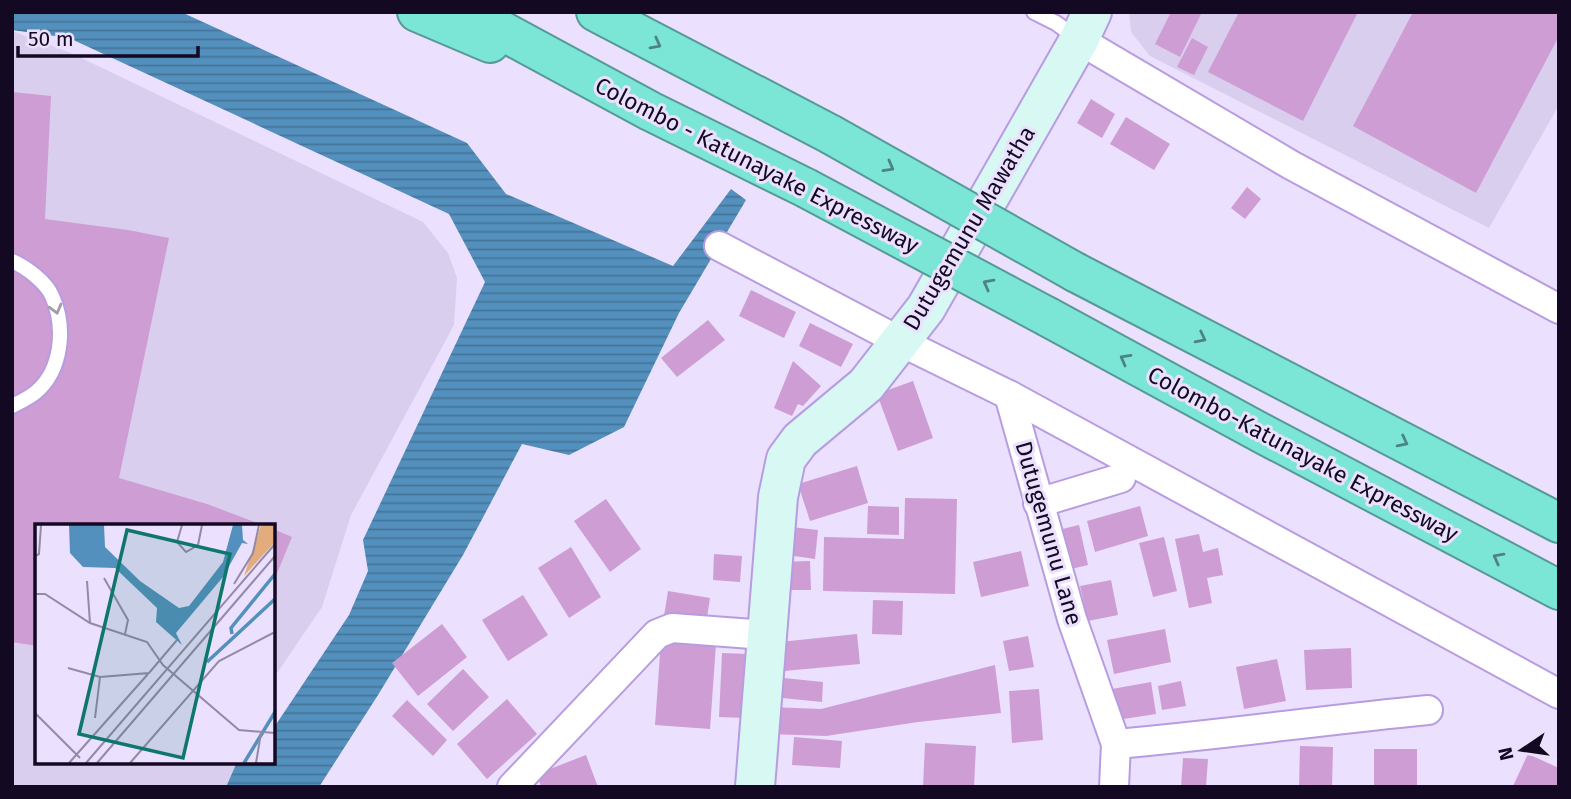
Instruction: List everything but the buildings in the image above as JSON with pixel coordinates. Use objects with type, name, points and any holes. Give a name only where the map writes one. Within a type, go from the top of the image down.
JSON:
[{"type":"highway","points":[[417,12],[650,111]]},
{"type":"highway","name":"Colombo - Katunayake Expressway","points":[[467,12],[650,111],[806,188],[1048,317]]},
{"type":"highway","points":[[596,12],[830,134],[1075,272],[1559,523]]},
{"type":"highway","name":"Colombo-Katunayake Expressway","points":[[1048,317],[1559,590]]},
{"type":"street","points":[[1086,26],[1291,165],[1559,309]]},
{"type":"street","name":"Dutugemunu Mawatha","points":[[755,787],[778,497],[786,459],[800,440],[866,385],[926,308],[1086,26]]},
{"type":"street","points":[[719,246],[901,342],[1009,395],[1559,694]]},
{"type":"street","name":"Dutugemunu Lane","points":[[1009,395],[1072,619],[1116,744],[1114,787]]},
{"type":"street","points":[[1038,503],[1121,478]]},
{"type":"street","points":[[512,787],[657,634],[672,628],[766,635]]},
{"type":"street","points":[[1116,744],[1229,734],[1343,718],[1428,710]]},
{"type":"lane","points":[[1034,12],[1056,23],[1086,26]]},
{"type":"lane","points":[[12,261],[25,266],[52,294],[61,330],[55,365],[37,392],[12,407]]},
{"type":"shaded area","points":[[1129,12],[1559,12],[1559,105],[1489,228],[1150,56],[1131,32]]},
{"type":"shaded area","points":[[12,31],[71,53],[423,222],[448,253],[457,278],[454,325],[351,515],[322,607],[275,676],[275,524],[35,524],[35,764],[236,764],[226,787],[12,787]]},
{"type":"water","points":[[12,12],[181,12],[467,143],[506,194],[673,266],[731,189],[746,200],[679,313],[624,427],[569,455],[522,444],[463,555],[319,787],[226,787],[236,764],[275,764],[275,726],[349,615],[368,571],[363,540],[485,282],[449,214],[69,38],[12,30]]}]
